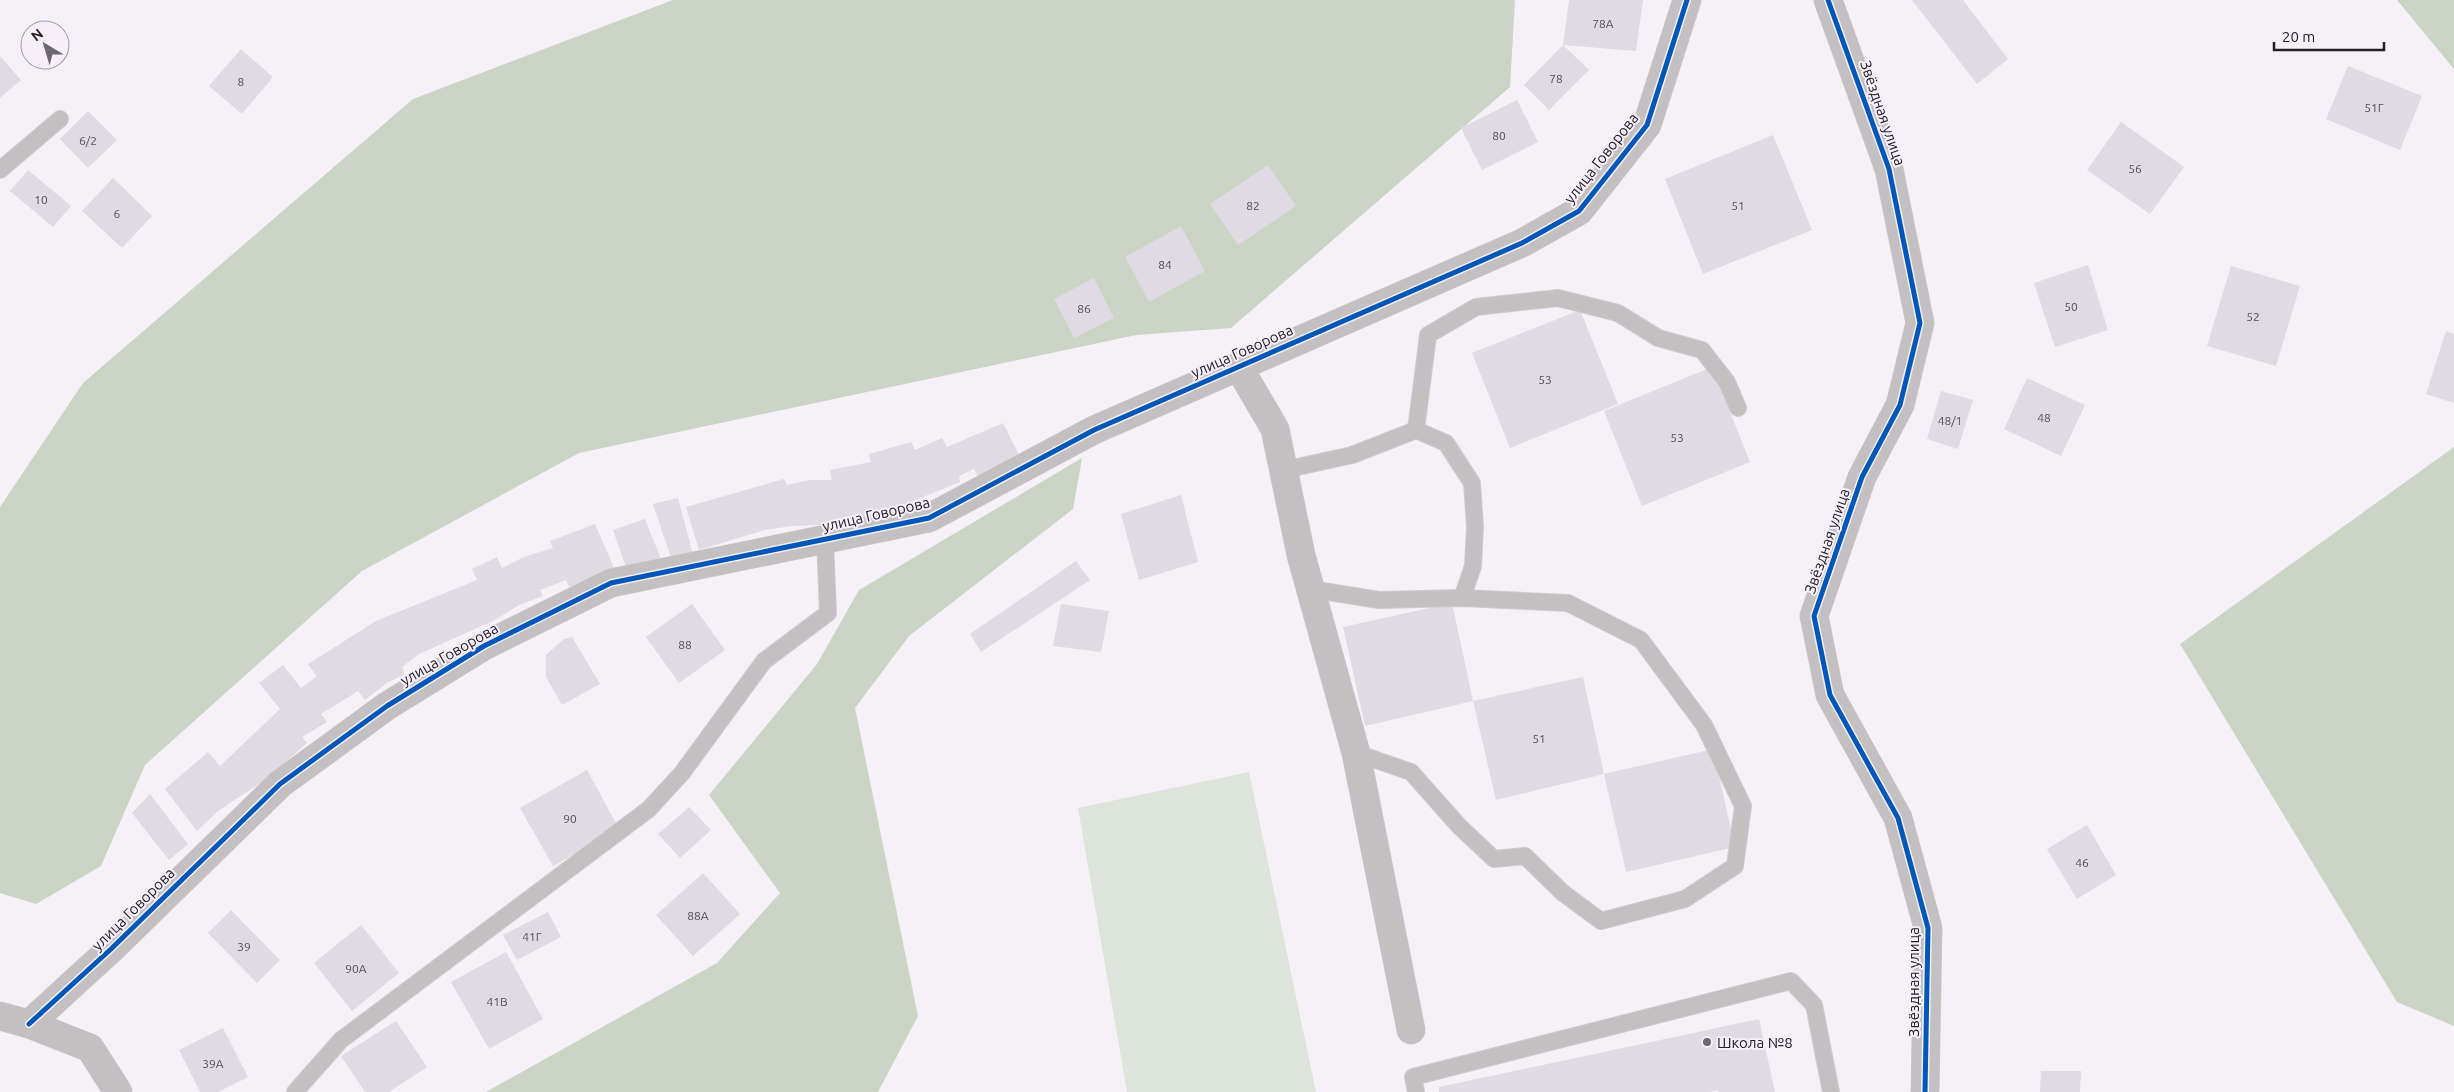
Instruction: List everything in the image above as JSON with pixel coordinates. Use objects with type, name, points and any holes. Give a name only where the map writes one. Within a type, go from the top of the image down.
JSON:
[{"type":"street","name":"улица Говорова","points":[[29,1024],[111,949],[280,784],[387,706],[484,646],[611,583],[929,518],[1094,430],[1522,243],[1579,211],[1647,125],[1687,0]]},
{"type":"street","name":"Звёздная улица","points":[[1828,0],[1889,169],[1920,323],[1900,405],[1862,477],[1814,616],[1830,695],[1898,818],[1928,928],[1925,1092]]},
{"type":"street","points":[[1238,366],[1276,430],[1301,555],[1356,753],[1411,1030]]},
{"type":"street","points":[[0,1016],[29,1024],[90,1048],[118,1092]]},
{"type":"street","points":[[0,1028],[29,1024]]},
{"type":"lane","points":[[0,170],[60,118]]},
{"type":"lane","points":[[1416,430],[1428,335],[1476,307],[1558,298],[1618,313],[1658,338],[1702,350],[1727,382],[1738,408]]},
{"type":"lane","points":[[1284,470],[1352,455],[1416,430],[1446,443],[1472,483],[1473,566],[1462,598]]},
{"type":"lane","name":"улица Говорова","points":[[296,1092],[342,1040],[649,810],[682,773],[764,660],[828,612],[825,538]]},
{"type":"lane","points":[[1310,589],[1379,600],[1462,598],[1568,603],[1641,640],[1704,726],[1743,806],[1735,866],[1685,899],[1601,921],[1563,893],[1525,856],[1494,859],[1459,826],[1411,772],[1356,753]]},
{"type":"lane","points":[[1416,1092],[1413,1077],[1791,981],[1814,1005],[1832,1092]]},
{"type":"shaded area","points":[[1249,772],[1316,1092],[1127,1092],[1078,808]]},
{"type":"green space","points":[[673,0],[1515,0],[1510,87],[1231,328],[1136,335],[579,453],[362,571],[145,765],[101,866],[36,904],[0,893],[0,507],[83,383],[413,99]]},
{"type":"green space","points":[[2397,0],[2454,0],[2454,69]]},
{"type":"green space","points":[[2454,447],[2454,1026],[2397,1002],[2180,644]]},
{"type":"green space","points":[[1082,458],[1073,509],[909,636],[855,708],[918,1016],[878,1092],[486,1092],[717,963],[780,893],[709,795],[817,664],[859,590]]},
{"type":"building","points":[[1569,0],[1643,0],[1636,51],[1563,45]]},
{"type":"building","points":[[1912,0],[1963,0],[2008,59],[1977,84]]},
{"type":"building","points":[[1563,45],[1589,70],[1549,110],[1524,85]]},
{"type":"building","points":[[241,49],[273,77],[242,114],[209,86]]},
{"type":"building","points":[[0,56],[21,80],[0,98]]},
{"type":"building","points":[[2348,66],[2422,96],[2400,150],[2326,119]]},
{"type":"building","points":[[1517,100],[1538,142],[1482,170],[1461,128]]},
{"type":"building","points":[[88,111],[117,140],[88,168],[60,139]]},
{"type":"building","points":[[2121,122],[2184,167],[2150,214],[2087,170]]},
{"type":"building","points":[[1773,135],[1812,230],[1703,274],[1665,179]]},
{"type":"building","points":[[1268,165],[1296,206],[1238,245],[1210,204]]},
{"type":"building","points":[[28,170],[71,206],[53,227],[10,191]]},
{"type":"building","points":[[113,178],[152,216],[122,248],[82,211]]},
{"type":"building","points":[[1181,226],[1205,271],[1149,302],[1125,257]]},
{"type":"building","points":[[2088,265],[2108,330],[2055,347],[2034,283]]},
{"type":"building","points":[[2231,266],[2300,286],[2276,366],[2207,346]]},
{"type":"building","points":[[1094,278],[1114,318],[1074,338],[1054,299]]},
{"type":"building","points":[[1580,310],[1618,404],[1510,448],[1472,353]]},
{"type":"building","points":[[2446,331],[2454,334],[2454,403],[2426,394]]},
{"type":"building","points":[[1712,367],[1750,462],[1642,506],[1604,411]]},
{"type":"building","points":[[2027,378],[2085,405],[2061,456],[2004,429]]},
{"type":"building","points":[[1941,391],[1973,400],[1958,449],[1927,439]]},
{"type":"building","points":[[1003,423],[1021,459],[978,477],[974,469],[959,476],[960,482],[886,512],[840,524],[839,518],[819,525],[765,530],[699,550],[686,507],[784,479],[787,485],[809,480],[832,480],[830,470],[871,462],[869,454],[911,442],[915,450],[942,438],[947,447]]},
{"type":"building","points":[[1181,495],[1198,562],[1139,580],[1121,514]]},
{"type":"building","points":[[678,498],[693,554],[672,561],[653,504]]},
{"type":"building","points":[[645,519],[661,559],[627,570],[613,530]]},
{"type":"building","points":[[595,524],[614,568],[569,587],[566,580],[540,590],[543,596],[519,605],[495,620],[419,654],[402,667],[405,674],[387,683],[365,700],[358,691],[321,714],[327,722],[302,737],[307,743],[268,778],[218,811],[197,831],[165,789],[208,752],[220,766],[280,709],[259,683],[283,665],[301,688],[317,676],[308,664],[376,621],[477,580],[472,569],[497,557],[502,568],[524,557],[553,548],[550,541]]},
{"type":"building","points":[[1076,561],[1090,580],[981,652],[970,634]]},
{"type":"building","points":[[1452,603],[1473,701],[1365,726],[1343,627]]},
{"type":"building","points":[[692,604],[725,650],[679,683],[646,637]]},
{"type":"building","points":[[1061,604],[1109,611],[1101,652],[1053,646]]},
{"type":"building","points":[[572,637],[600,684],[562,705],[546,677],[546,655],[564,639]]},
{"type":"building","points":[[1583,677],[1604,774],[1496,800],[1473,701]]},
{"type":"building","points":[[1713,749],[1735,847],[1626,872],[1604,774]]},
{"type":"building","points":[[587,770],[619,829],[553,866],[520,808]]},
{"type":"building","points":[[150,794],[188,844],[169,860],[132,813]]},
{"type":"building","points":[[689,807],[711,830],[680,858],[658,834]]},
{"type":"building","points":[[2087,825],[2116,875],[2077,899],[2047,849]]},
{"type":"building","points":[[703,873],[740,914],[693,956],[656,915]]},
{"type":"building","points":[[231,910],[280,960],[257,983],[208,933]]},
{"type":"building","points":[[548,912],[561,937],[517,960],[503,935]]},
{"type":"building","points":[[361,925],[399,973],[352,1011],[314,963]]},
{"type":"building","points":[[506,952],[543,1019],[489,1049],[451,982]]},
{"type":"building","name":"Школа №8","points":[[1759,1019],[1775,1092],[1718,1092],[1718,1090],[1709,1092],[1439,1092],[1439,1087]]},
{"type":"building","points":[[396,1021],[427,1067],[389,1092],[365,1092],[341,1056]]},
{"type":"building","points":[[223,1028],[248,1077],[218,1092],[200,1092],[179,1050]]},
{"type":"building","points":[[2041,1071],[2081,1071],[2080,1092],[2040,1092]]},
{"type":"cycle path","points":[[29,1024],[111,949],[280,784],[387,706],[484,646],[611,583],[929,518],[1094,430],[1522,243],[1579,211],[1647,125],[1687,0]]},
{"type":"cycle path","points":[[1828,0],[1889,169],[1920,323],[1900,405],[1862,477],[1814,616],[1830,695],[1898,818],[1928,928],[1925,1092]]},
{"type":"place","name":"Школа №8","points":[[1707,1042]]}]
